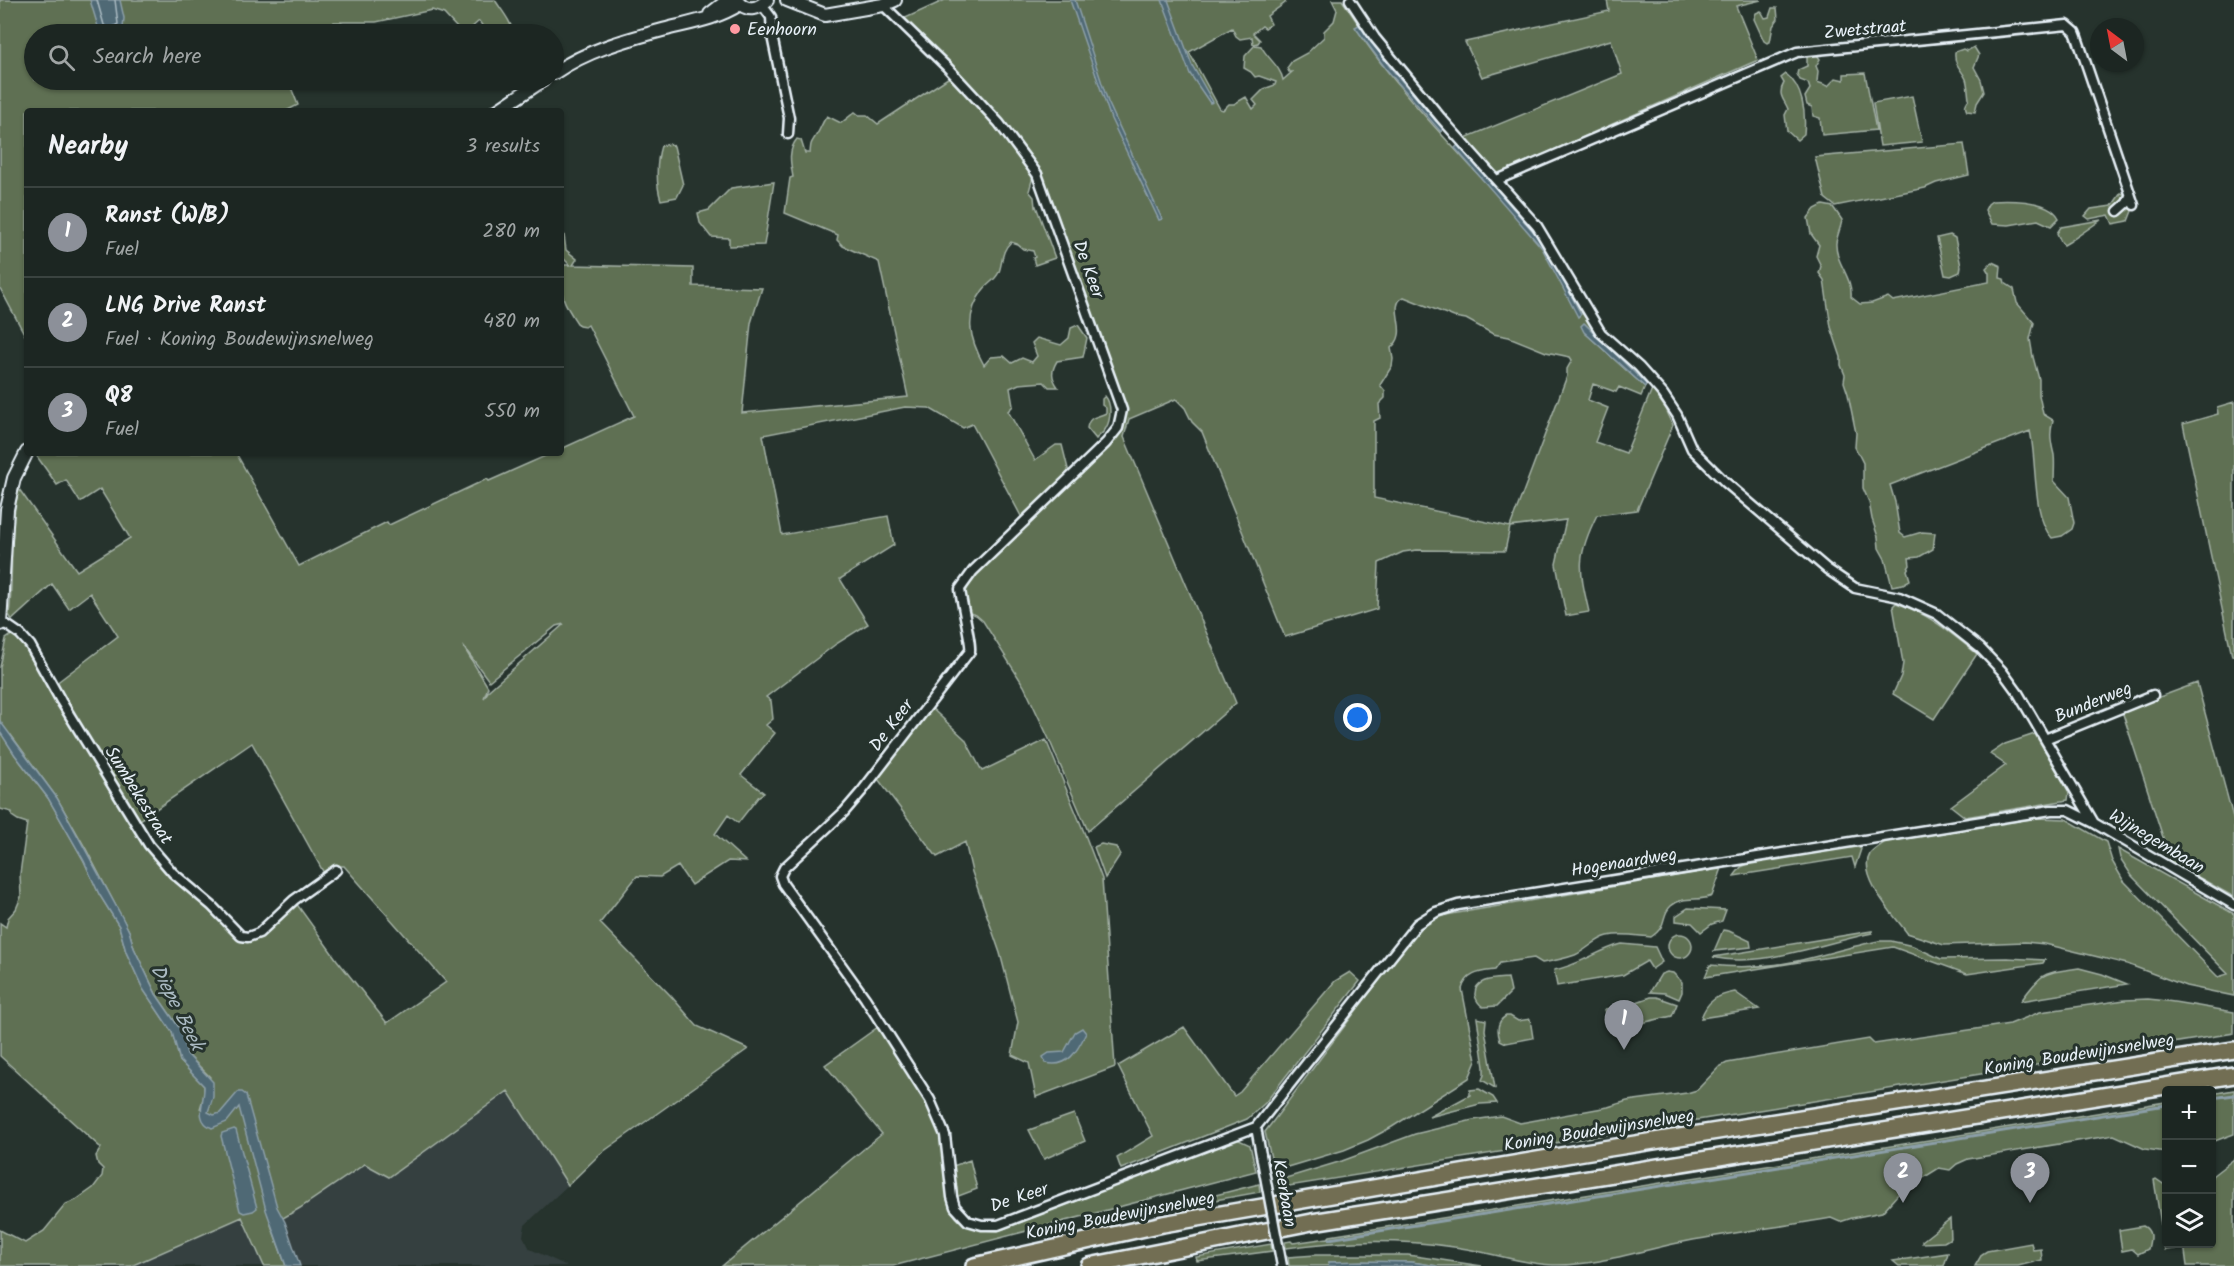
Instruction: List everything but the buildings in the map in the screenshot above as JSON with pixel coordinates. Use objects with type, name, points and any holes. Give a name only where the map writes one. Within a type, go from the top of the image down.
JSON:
[{"type":"highway","name":"Koning Boudewijnsnelweg","points":[[974,1266],[1187,1220],[1596,1150],[2234,1050]]},
{"type":"highway","points":[[1089,1266],[1323,1220],[2234,1075]]},
{"type":"street","points":[[700,22],[728,0]]},
{"type":"street","points":[[787,0],[825,15],[883,5],[895,0]]},
{"type":"street","points":[[1350,0],[1375,39],[1537,226],[1601,333],[1639,367],[1663,394],[1677,415],[1692,449],[1725,483],[1827,569],[1856,588],[1899,597],[1937,614],[1962,633],[2002,671],[2018,693],[2094,823]]},
{"type":"street","points":[[564,68],[596,50],[632,38],[724,15],[739,2],[751,9],[765,2],[801,7]]},
{"type":"street","points":[[765,2],[771,17],[772,36],[789,118],[788,134]]},
{"type":"street","name":"De Keer","points":[[883,5],[947,67],[999,123],[1037,174],[1120,402],[1122,418],[1116,432],[1106,443],[973,571],[960,589],[962,610],[971,643],[970,651],[862,791],[844,812],[784,868],[780,876],[783,884],[865,998],[930,1100],[945,1135],[955,1207],[968,1221],[982,1225],[998,1225],[1256,1126]]},
{"type":"street","name":"Zwetstraat","points":[[1497,180],[1797,52],[2067,25],[2077,37],[2134,205]]},
{"type":"street","points":[[501,108],[528,90]]},
{"type":"street","points":[[2118,211],[2127,203],[2130,196]]},
{"type":"street","points":[[0,624],[8,502],[14,478],[25,456]]},
{"type":"street","name":"Sumbekestraat","points":[[0,624],[7,625],[20,634],[30,645],[61,701],[156,854],[173,873],[242,936],[248,937],[259,933],[294,900],[336,870]]},
{"type":"street","name":"Bunderweg","points":[[2045,739],[2153,695]]},
{"type":"street","name":"Hogenaardweg","points":[[1256,1126],[1397,946],[1417,924],[1436,912],[1470,904],[2051,810],[2068,810],[2094,823]]},
{"type":"street","name":"Wijnegembaan","points":[[2094,823],[2234,905]]},
{"type":"street","name":"Keerbaan","points":[[1256,1126],[1282,1266]]},
{"type":"shaded area","points":[[509,1091],[568,1185],[525,1225],[523,1236],[530,1249],[567,1266],[131,1266],[243,1217],[300,1208],[365,1164],[389,1177]]},
{"type":"green space","points":[[0,0],[495,0],[509,21],[510,24],[481,24],[479,21],[476,24],[453,24],[444,14],[432,10],[376,22],[334,22],[334,24],[24,24],[24,90],[292,90],[298,105],[292,108],[24,108],[24,333],[0,288]]},
{"type":"green space","points":[[945,0],[1286,0],[1267,16],[1271,24],[1265,28],[1262,26],[1253,33],[1260,40],[1258,43],[1253,44],[1252,37],[1240,39],[1232,28],[1189,52],[1220,109],[1223,110],[1229,104],[1234,104],[1246,97],[1253,109],[1257,105],[1253,100],[1264,89],[1275,85],[1276,82],[1259,76],[1255,77],[1244,68],[1245,56],[1255,45],[1261,46],[1280,71],[1283,80],[1292,72],[1289,72],[1287,68],[1292,61],[1307,53],[1324,37],[1324,31],[1334,21],[1337,10],[1332,0],[1342,0],[1359,25],[1356,28],[1372,52],[1408,97],[1506,205],[1514,203],[1521,206],[1576,300],[1582,306],[1582,313],[1610,349],[1585,324],[1585,333],[1645,387],[1641,396],[1619,387],[1616,392],[1593,384],[1588,400],[1608,408],[1595,442],[1626,453],[1652,389],[1666,409],[1673,425],[1637,510],[1597,515],[1590,529],[1581,563],[1589,612],[1566,616],[1556,564],[1566,520],[1510,527],[1505,551],[1417,550],[1403,552],[1379,563],[1377,609],[1285,637],[1202,432],[1192,422],[1185,408],[1176,399],[1129,419],[1124,437],[1236,703],[1088,831],[1024,686],[983,621],[976,615],[966,612],[965,606],[966,592],[974,574],[1120,431],[1126,416],[1123,402],[1036,166],[1029,191],[1034,197],[1035,207],[1055,258],[1035,265],[1033,251],[1023,249],[1011,242],[1004,253],[997,275],[977,300],[971,318],[971,327],[975,346],[984,365],[991,357],[1004,356],[1012,363],[1022,358],[1032,362],[1037,356],[1032,343],[1037,338],[1061,345],[1069,338],[1071,328],[1078,325],[1087,338],[1083,357],[1057,361],[1053,374],[1058,387],[1049,387],[1044,382],[1019,384],[1010,388],[1013,406],[1008,411],[1035,460],[1056,445],[1062,445],[1069,473],[1022,518],[972,424],[963,428],[929,408],[905,407],[763,435],[782,535],[888,516],[894,545],[840,579],[868,624],[836,644],[766,697],[771,701],[773,719],[766,725],[775,733],[741,775],[764,793],[759,796],[738,823],[728,815],[715,834],[746,862],[728,861],[691,885],[678,866],[660,877],[637,876],[600,923],[697,1026],[748,1049],[600,1154],[568,1185],[508,1091],[389,1177],[365,1164],[271,1225],[286,1266],[264,1266],[242,1217],[131,1266],[0,1266],[0,1230],[25,1243],[44,1231],[66,1204],[93,1188],[102,1176],[103,1169],[98,1164],[96,1156],[101,1148],[0,1056],[0,923],[6,927],[8,918],[16,909],[21,897],[20,874],[27,823],[12,816],[12,812],[0,809],[0,667],[6,639],[13,634],[25,644],[51,687],[118,636],[90,593],[69,609],[52,584],[12,620],[9,615],[12,536],[19,489],[77,571],[130,538],[100,489],[80,502],[66,480],[57,485],[37,456],[238,456],[299,566],[387,522],[389,525],[487,479],[489,481],[545,456],[564,456],[564,448],[634,416],[588,325],[579,326],[565,302],[564,265],[570,265],[564,259],[564,235],[566,250],[577,259],[573,265],[693,268],[693,286],[762,288],[751,323],[742,413],[908,397],[879,262],[843,246],[837,240],[838,235],[785,213],[790,178],[793,177],[791,153],[797,139],[801,140],[805,153],[810,153],[812,143],[827,116],[841,123],[855,112],[859,115],[867,115],[878,124],[951,76],[901,20]],"holes":[[[1404,297],[1454,317],[1466,319],[1493,334],[1509,337],[1546,352],[1570,357],[1572,360],[1567,369],[1567,376],[1510,527],[1374,498],[1374,421],[1380,418],[1379,404],[1385,398],[1385,391],[1380,385],[1392,366],[1391,348],[1397,341],[1400,330],[1397,308]],[[564,624],[489,690],[484,698],[488,687],[463,646],[489,681],[556,626]],[[11,735],[57,798],[86,849],[129,931],[134,948],[156,994],[180,1029],[187,1054],[210,1077],[200,1109],[204,1086],[180,1061],[172,1032],[143,989],[126,952],[119,926],[99,894],[84,861],[48,798],[6,740]],[[252,743],[325,875],[338,866],[344,866],[446,982],[387,1023],[296,903],[263,933],[255,938],[239,940],[133,825]]]},
{"type":"green space","points":[[1607,0],[1761,0],[1736,6],[1758,60],[1499,174],[1465,138],[1622,74],[1611,40],[1482,77],[1465,42],[1609,11]]},
{"type":"green space","points":[[1772,8],[1777,8],[1778,19],[1773,26],[1770,42],[1767,43],[1754,19],[1756,13],[1761,11],[1765,18],[1769,17]]},
{"type":"green space","points":[[1974,47],[1979,55],[1974,67],[1984,92],[1977,103],[1975,112],[1966,109],[1969,99],[1967,81],[1955,57],[1955,52],[1963,49],[1967,51]]},
{"type":"green space","points":[[1815,52],[1820,59],[1816,66],[1817,82],[1828,86],[1836,78],[1844,80],[1844,74],[1865,73],[1876,130],[1822,135],[1820,118],[1813,116],[1812,107],[1807,105],[1805,97],[1810,89],[1808,83],[1800,80],[1797,74],[1798,70],[1807,66],[1807,54]]},
{"type":"green space","points":[[1786,74],[1792,79],[1800,93],[1804,109],[1804,134],[1797,140],[1787,131],[1785,115],[1788,109],[1781,94],[1784,83],[1781,78]]},
{"type":"green space","points":[[1912,96],[1922,142],[1880,146],[1873,103]]},
{"type":"green space","points":[[670,144],[674,146],[683,185],[677,197],[661,200],[657,181],[658,159],[661,146]]},
{"type":"green space","points":[[1964,144],[1969,175],[1925,188],[1835,206],[1825,198],[1815,157]]},
{"type":"green space","points":[[774,182],[764,245],[729,246],[729,238],[711,237],[700,223],[698,213],[709,210],[731,188]]},
{"type":"green space","points":[[2121,193],[2124,194],[2124,204],[2130,206],[2132,211],[2128,221],[2113,224],[2109,215],[2089,219],[2085,216],[2091,209],[2112,206]]},
{"type":"green space","points":[[1992,201],[2038,204],[2047,207],[2059,218],[2051,226],[2038,220],[2009,225],[1992,224],[1985,210]]},
{"type":"green space","points":[[1823,205],[1833,207],[1842,220],[1836,250],[1849,283],[1851,297],[1860,304],[1872,303],[1888,297],[1893,301],[1989,282],[1989,273],[1986,268],[1992,262],[2001,266],[2000,278],[2014,289],[2017,303],[2034,323],[2030,339],[2039,379],[2039,395],[2043,414],[2053,420],[2051,442],[2054,481],[2069,497],[2074,523],[2072,529],[2062,536],[2052,538],[2046,529],[2038,503],[2030,431],[1890,485],[1900,533],[1905,537],[1922,532],[1935,533],[1933,549],[1919,557],[1909,558],[1910,565],[1907,570],[1910,580],[1892,586],[1863,488],[1863,463],[1855,447],[1856,433],[1844,382],[1845,375],[1831,327],[1824,280],[1819,273],[1821,266],[1816,256],[1819,245],[1811,234],[1808,218],[1815,209]]},
{"type":"green space","points":[[2101,220],[2064,245],[2057,233],[2061,227]]},
{"type":"green space","points":[[1950,235],[1955,238],[1961,266],[1960,272],[1951,276],[1945,275],[1937,238]]},
{"type":"green space","points":[[1105,396],[1110,407],[1109,420],[1105,430],[1096,439],[1087,428],[1092,419],[1106,413],[1106,408],[1102,405],[1102,399]]},
{"type":"green space","points":[[2234,402],[2234,655],[2232,656],[2183,424],[2218,414],[2217,407]]},
{"type":"green space","points":[[1896,603],[1929,618],[1977,654],[1934,719],[1893,694],[1901,676],[1903,663],[1893,606]]},
{"type":"green space","points":[[2197,683],[2234,821],[2234,897],[2171,862],[2122,711]]},
{"type":"green space","points":[[927,704],[965,739],[982,771],[1046,740],[1102,879],[1115,1067],[1036,1097],[1029,1063],[1012,1055],[1018,1022],[1000,953],[972,872],[965,842],[937,857],[875,775]]},
{"type":"green space","points":[[2035,734],[2069,792],[2068,800],[1965,817],[1951,806],[2006,765],[1990,754],[2005,744]]},
{"type":"green space","points":[[2037,818],[2066,819],[2106,842],[2112,861],[2123,880],[2218,977],[2228,974],[2132,876],[2120,858],[2118,849],[2234,914],[2234,996],[2186,986],[2127,964],[2045,944],[2025,942],[1944,945],[1907,933],[1886,906],[1868,873],[1867,863],[1870,854],[1885,842]]},
{"type":"green space","points":[[1101,844],[1116,847],[1120,855],[1105,878],[1094,847]]},
{"type":"green space","points":[[1856,846],[1861,849],[1855,867],[1852,857],[1734,876],[1741,867],[1748,864]]},
{"type":"green space","points":[[1722,868],[1712,896],[1681,901],[1671,906],[1657,933],[1651,937],[1608,936],[1567,958],[1542,963],[1534,958],[1500,963],[1495,970],[1471,976],[1462,989],[1476,1061],[1469,1078],[1368,1140],[1344,1150],[1274,1171],[1265,1132],[1410,939],[1425,925],[1440,916]]},
{"type":"green space","points":[[1688,908],[1726,910],[1722,921],[1712,924],[1701,932],[1692,923],[1676,921],[1676,916]]},
{"type":"green space","points":[[1723,930],[1750,941],[1751,947],[1714,951]]},
{"type":"green space","points":[[1872,931],[1872,933],[1772,957],[1731,960],[1713,957]]},
{"type":"green space","points":[[1680,934],[1685,935],[1691,941],[1691,951],[1685,957],[1680,958],[1675,957],[1669,951],[1668,946],[1669,941],[1675,935]]},
{"type":"green space","points":[[1879,941],[1913,946],[1941,959],[2045,960],[2043,963],[1967,974],[1893,947],[1705,977],[1710,965],[1743,967],[1775,965]]},
{"type":"green space","points":[[1622,944],[1655,947],[1662,962],[1652,969],[1647,961],[1623,975],[1557,986],[1554,970]]},
{"type":"green space","points":[[2079,968],[2127,984],[2021,1001],[2045,975]]},
{"type":"green space","points":[[1350,972],[1360,981],[1265,1103],[1247,1119],[1121,1169],[1117,1158],[1153,1136],[1118,1066],[1184,1027],[1234,1096],[1240,1092],[1335,981]]},
{"type":"green space","points":[[1673,973],[1682,982],[1679,999],[1665,993],[1650,992],[1661,974]]},
{"type":"green space","points":[[1508,978],[1511,992],[1497,1006],[1483,1007],[1479,1003],[1475,995],[1478,985],[1492,979]]},
{"type":"green space","points":[[1735,992],[1759,1009],[1701,1018],[1706,1007],[1714,1000]]},
{"type":"green space","points":[[1651,997],[1677,1004],[1672,1016],[1619,1028],[1617,1021],[1608,1023],[1605,1009],[1628,1005]]},
{"type":"green space","points":[[2148,999],[2234,1012],[2234,1033],[1277,1188],[1276,1181],[1342,1161],[1415,1134],[1473,1120],[1501,1116],[1520,1123],[1608,1107],[1627,1101],[1687,1093],[1697,1090],[1719,1067],[1727,1063],[1869,1039],[1874,1044],[2010,1024],[2040,1012]]},
{"type":"green space","points":[[1506,1016],[1518,1021],[1530,1019],[1533,1038],[1506,1043],[1500,1040],[1498,1026]]},
{"type":"green space","points":[[1477,1018],[1486,1020],[1485,1030],[1495,1088],[1482,1080],[1484,1067]]},
{"type":"green space","points":[[878,1027],[921,1091],[934,1118],[941,1140],[950,1206],[957,1218],[967,1226],[980,1230],[998,1231],[1237,1139],[1250,1145],[1256,1171],[893,1266],[722,1266],[882,1134],[825,1065]]},
{"type":"green space","points":[[1479,1089],[1493,1097],[1497,1103],[1480,1104],[1429,1117],[1470,1095],[1470,1090]]},
{"type":"green space","points":[[2234,1090],[2234,1134],[2216,1141],[2216,1140],[2216,1093]]},
{"type":"green space","points":[[2162,1103],[2162,1151],[2145,1149],[2114,1135],[1968,1159],[1950,1170],[1939,1168],[1899,1193],[1882,1212],[1840,1222],[1831,1218],[1697,1239],[1600,1261],[1553,1265],[1467,1249],[1412,1243],[1328,1243],[1286,1248],[1285,1242],[1293,1243]]},
{"type":"green space","points":[[1074,1114],[1085,1141],[1044,1159],[1029,1130]]},
{"type":"green space","points":[[2234,1159],[2234,1266],[2187,1266],[2185,1248],[2216,1248],[2216,1173]]},
{"type":"green space","points":[[970,1160],[977,1189],[956,1197],[953,1166]]},
{"type":"green space","points":[[2154,1180],[2162,1183],[2162,1231]]},
{"type":"green space","points":[[1259,1184],[1260,1192],[1176,1207],[1176,1205]]},
{"type":"green space","points":[[1950,1219],[1951,1238],[1944,1242],[1922,1243],[1922,1241]]},
{"type":"green space","points":[[2143,1226],[2150,1233],[2148,1249],[2138,1254],[2132,1249],[2122,1251],[2119,1230]]},
{"type":"green space","points":[[2031,1243],[2033,1250],[2041,1249],[2042,1260],[2018,1266],[1975,1266],[1982,1254],[1987,1251]]},
{"type":"green space","points":[[1271,1244],[1272,1251],[1197,1261],[1196,1257]]},
{"type":"green space","points":[[1948,1253],[1944,1266],[1899,1266],[1893,1261]]},
{"type":"green space","points":[[1408,1255],[1482,1266],[1438,1266],[1411,1262],[1329,1262],[1328,1266],[1289,1266],[1288,1257]]},
{"type":"water","points":[[90,0],[120,0],[123,24],[97,24]]},
{"type":"water","points":[[1070,0],[1075,0],[1108,102],[1162,219],[1159,220],[1111,119]]},
{"type":"water","points":[[1162,0],[1168,0],[1192,65],[1213,102],[1210,103],[1190,74]]},
{"type":"water","points":[[1359,25],[1390,67],[1442,128],[1441,132],[1386,69],[1355,27]]},
{"type":"water","points":[[1458,145],[1538,237],[1581,314],[1578,317],[1542,248],[1455,148]]},
{"type":"water","points":[[1584,323],[1646,384],[1645,387],[1584,332],[1581,326]]},
{"type":"water","points":[[0,721],[57,798],[122,917],[156,994],[180,1029],[187,1054],[213,1082],[213,1097],[208,1112],[214,1115],[220,1113],[238,1092],[246,1095],[277,1207],[285,1222],[300,1266],[286,1266],[266,1210],[239,1107],[227,1122],[212,1128],[206,1125],[201,1115],[204,1086],[180,1061],[172,1032],[143,989],[126,952],[119,926],[99,894],[84,861],[48,798],[0,732]]},
{"type":"water","points":[[1082,1028],[1086,1033],[1071,1057],[1060,1063],[1046,1063],[1043,1057],[1049,1053],[1064,1052],[1075,1032]]},
{"type":"water","points":[[234,1129],[257,1208],[244,1213],[240,1211],[221,1136],[222,1133]]},
{"type":"water","points":[[1329,1262],[1411,1262],[1438,1266],[1328,1266]]},
{"type":"waterway","points":[[2216,1097],[2234,1095]]},
{"type":"waterway","points":[[1329,1239],[2162,1106]]},
{"type":"place","name":"Eenhoorn","points":[[735,29]]},
{"type":"place","name":"Ranst (W/B)","points":[[1624,1050]]},
{"type":"place","name":"LNG Drive Ranst","points":[[1903,1203]]},
{"type":"place","name":"Q8","points":[[2030,1203]]},
{"type":"water label","name":"Diepe Beek","points":[[178,1007]]}]
